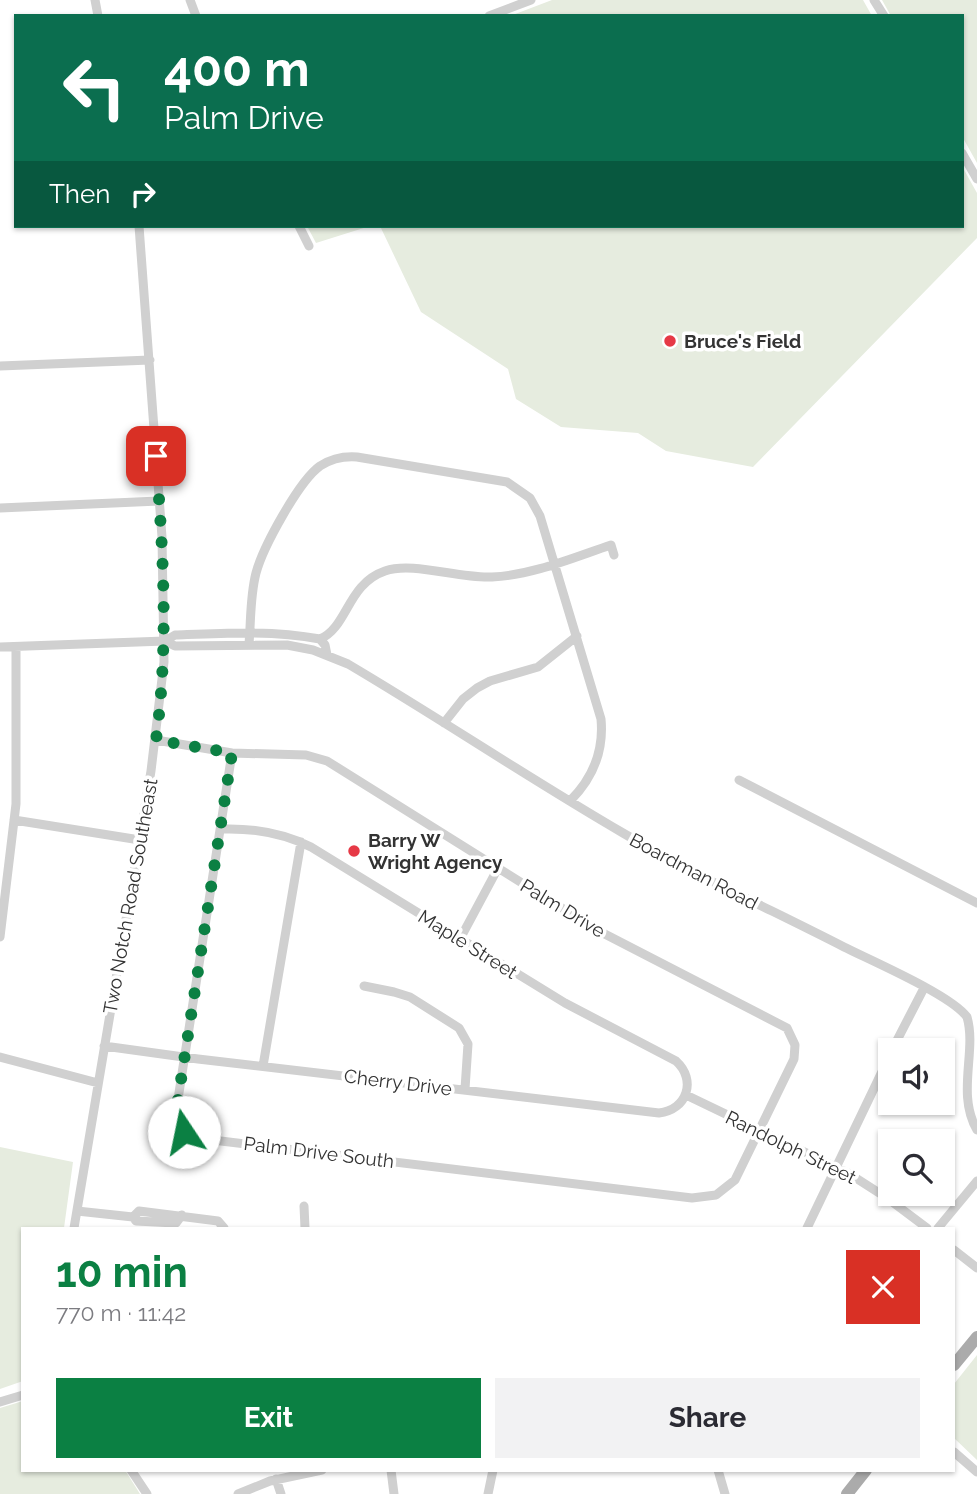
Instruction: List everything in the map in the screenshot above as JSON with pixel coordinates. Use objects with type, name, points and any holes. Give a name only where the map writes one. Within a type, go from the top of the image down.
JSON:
[{"type":"main road","points":[[955,1364],[977,1337]]},
{"type":"main road","points":[[847,1494],[864,1472]]},
{"type":"street","points":[[494,14],[531,0]]},
{"type":"street","points":[[964,156],[977,179]]},
{"type":"street","name":"Two Notch Road Southeast","points":[[74,1227],[156,740],[165,641],[159,501],[139,228]]},
{"type":"street","points":[[300,228],[309,246]]},
{"type":"street","points":[[0,366],[150,360]]},
{"type":"street","points":[[249,644],[254,583],[268,544],[309,477],[324,464],[343,457],[357,457],[482,477],[514,485],[530,498],[537,510],[599,710],[602,741],[592,773],[570,801]]},
{"type":"street","points":[[0,508],[159,501]]},
{"type":"street","points":[[327,655],[325,645],[320,639],[331,631],[358,589],[369,579],[388,569],[408,567],[491,577],[555,564],[611,545],[614,555]]},
{"type":"street","name":"Boardman Road","points":[[165,641],[175,635],[250,631],[278,632],[320,639]]},
{"type":"street","points":[[444,723],[463,699],[477,688],[498,678],[538,667],[577,636]]},
{"type":"street","name":"Boardman Road","points":[[0,647],[165,641],[175,646],[287,645],[327,655],[348,664],[678,864],[924,988],[959,1009],[973,1029],[977,1047],[969,1105],[977,1130]]},
{"type":"street","points":[[0,937],[14,820],[16,646]]},
{"type":"street","name":"Palm Drive","points":[[156,740],[232,753],[306,755],[327,761],[597,930],[787,1028],[794,1040],[795,1055],[759,1130]]},
{"type":"street","name":"Palm Drive South","points":[[232,753],[222,829],[183,1057],[176,1116],[184,1132],[196,1138],[698,1198],[716,1195],[731,1185],[759,1130]]},
{"type":"street","points":[[739,780],[977,903]]},
{"type":"street","points":[[14,820],[140,841]]},
{"type":"street","name":"Maple Street","points":[[222,829],[259,830],[301,842],[565,1003],[676,1061],[687,1077],[686,1095]]},
{"type":"street","points":[[263,1066],[301,842]]},
{"type":"street","points":[[460,939],[498,868]]},
{"type":"street","points":[[364,986],[410,997],[462,1031],[469,1049],[465,1089]]},
{"type":"street","points":[[899,1038],[924,988]]},
{"type":"street","name":"Cherry Drive","points":[[104,1046],[659,1113],[673,1110],[686,1095]]},
{"type":"street","points":[[0,1057],[98,1083]]},
{"type":"street","points":[[807,1227],[878,1081]]},
{"type":"street","name":"Randolph Street","points":[[686,1095],[836,1167],[887,1198],[926,1227]]},
{"type":"street","points":[[939,1227],[977,1181]]},
{"type":"street","points":[[304,1206],[305,1227]]},
{"type":"street","points":[[77,1211],[133,1217],[139,1211],[182,1215],[218,1221],[223,1227]]},
{"type":"street","points":[[955,1251],[977,1268]]},
{"type":"street","points":[[0,1402],[21,1396]]},
{"type":"street","points":[[955,1453],[977,1472]]},
{"type":"street","points":[[132,1472],[146,1494]]},
{"type":"street","points":[[238,1494],[276,1479],[312,1472]]},
{"type":"street","points":[[391,1472],[394,1494]]},
{"type":"street","points":[[488,1494],[493,1472]]},
{"type":"street","points":[[719,1472],[725,1494]]},
{"type":"street","points":[[276,1479],[281,1494]]},
{"type":"shaded area","points":[[552,0],[863,0],[871,14],[515,14]]},
{"type":"shaded area","points":[[882,0],[977,0],[977,163],[964,140],[964,14],[890,14]]},
{"type":"shaded area","name":"Bruce's Field","points":[[964,170],[977,193],[977,238],[753,467],[666,451],[638,433],[561,427],[516,399],[508,369],[421,312],[381,228],[964,228]]},
{"type":"shaded area","points":[[308,228],[364,228],[316,243]]},
{"type":"shaded area","points":[[0,1147],[73,1162],[64,1227],[21,1227],[21,1382],[0,1389]]},
{"type":"shaded area","points":[[977,1355],[977,1460],[955,1439],[955,1383]]},
{"type":"shaded area","points":[[21,1402],[21,1472],[126,1472],[140,1494],[0,1494],[0,1408]]},
{"type":"place","name":"Bruce's Field","points":[[670,341]]},
{"type":"place","name":"Barry W Wright Agency","points":[[354,851]]},
{"type":"route","points":[[156,456],[165,641],[156,740],[232,753],[176,1112],[178,1125],[184,1132]]}]
